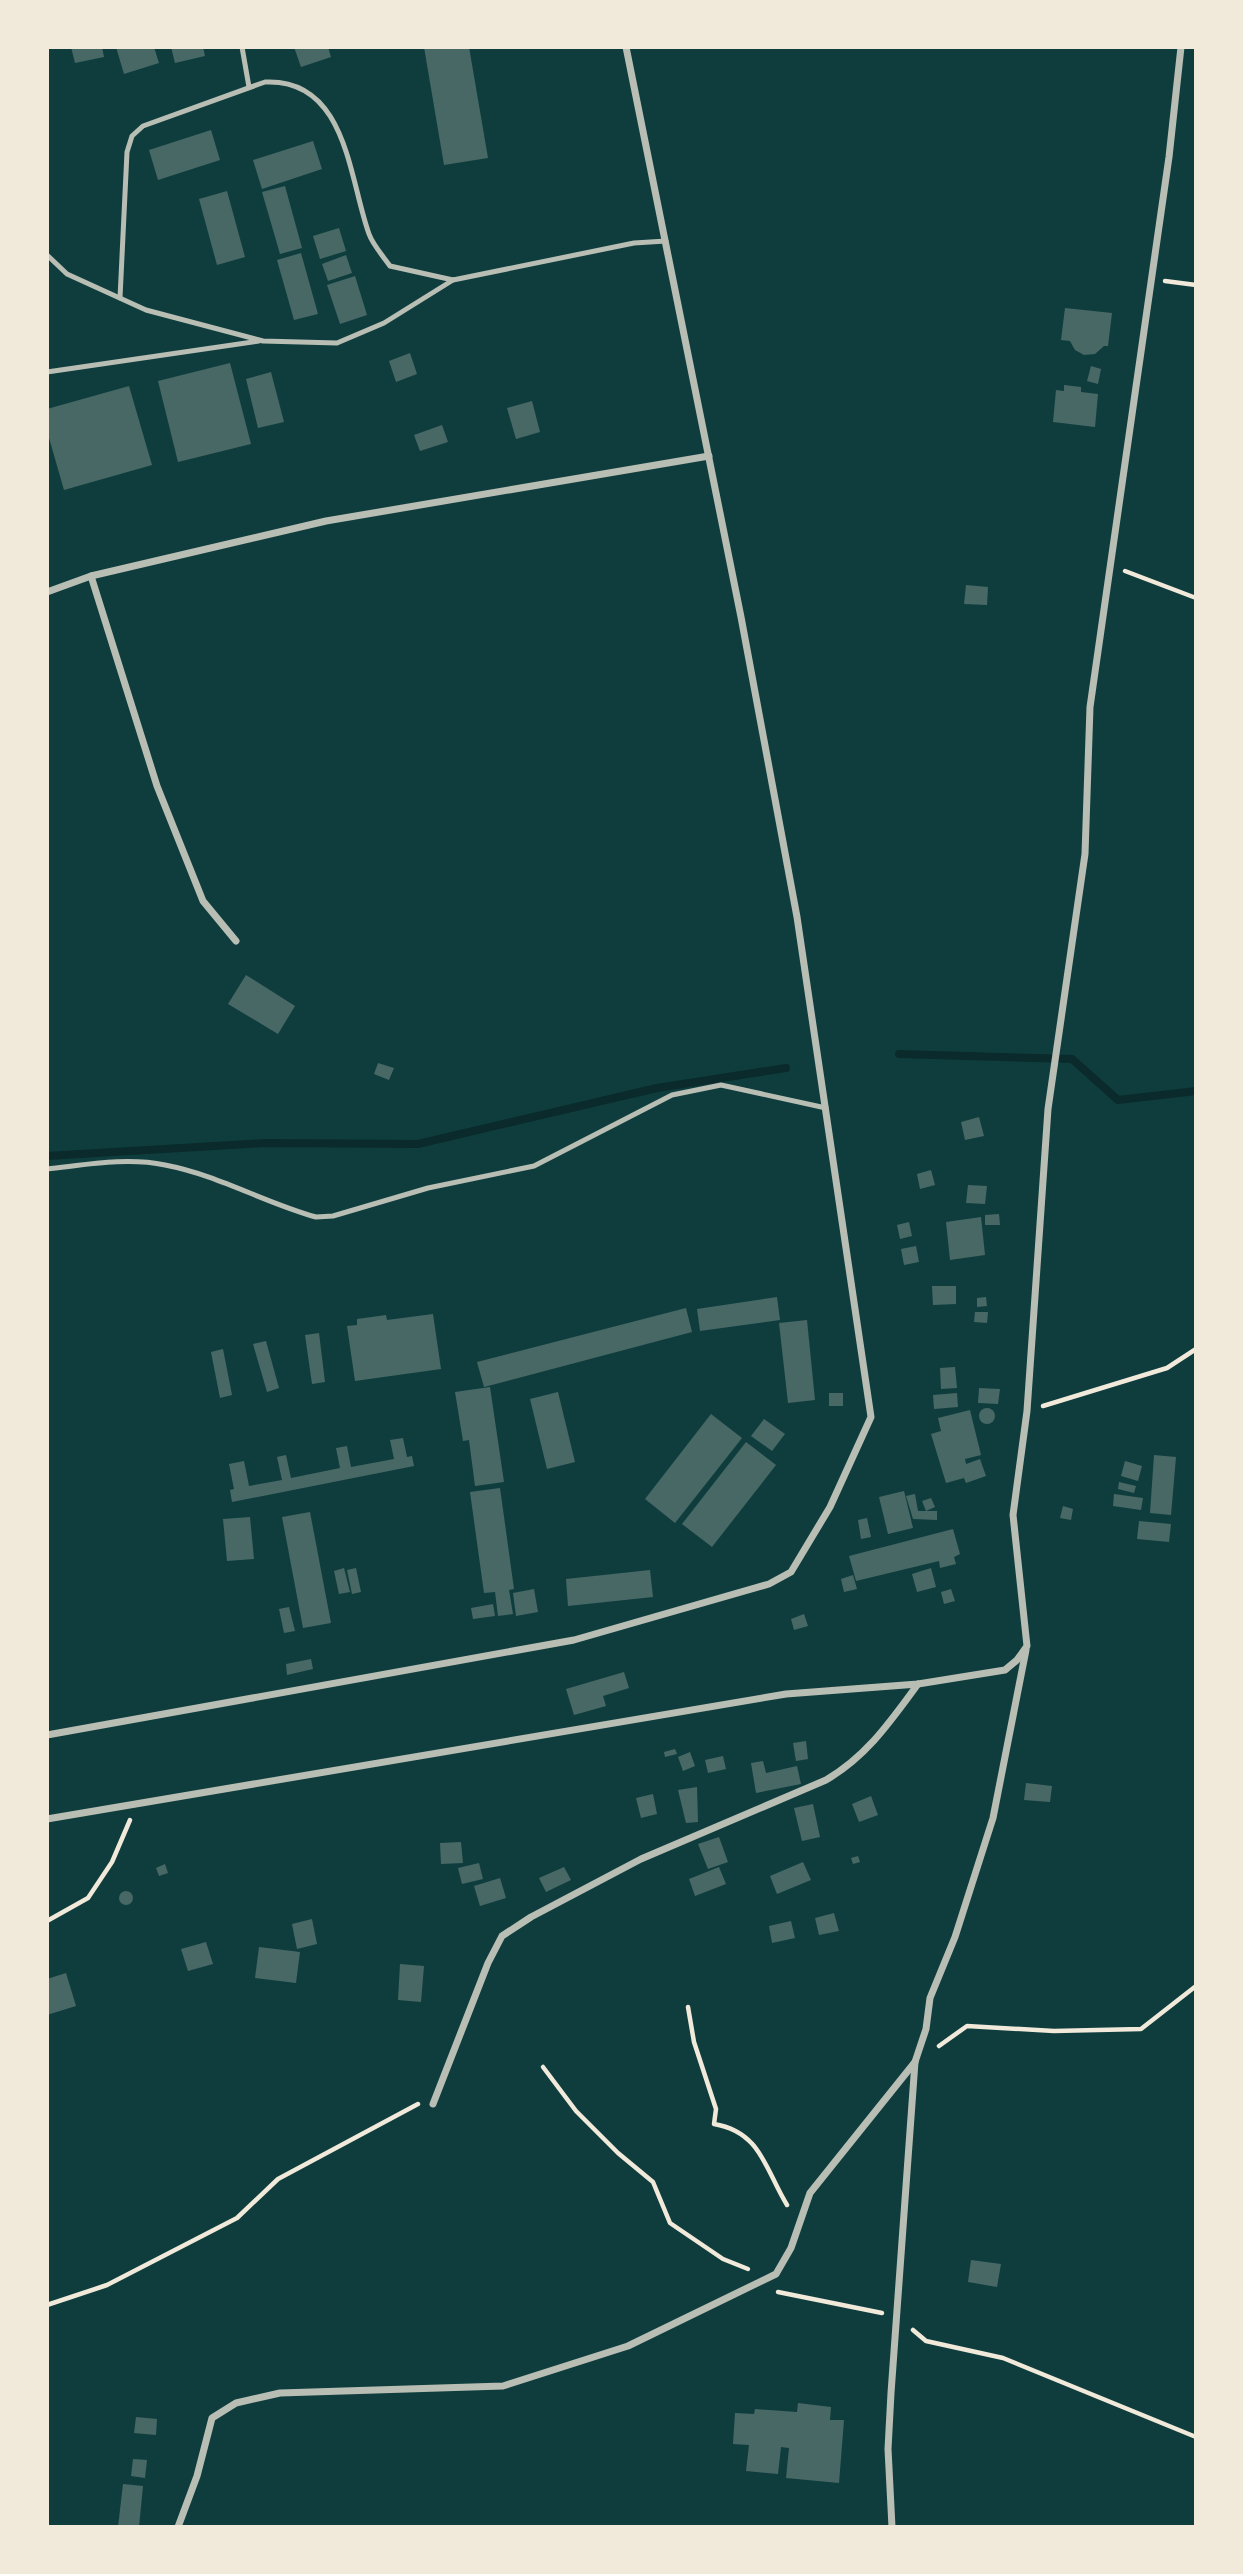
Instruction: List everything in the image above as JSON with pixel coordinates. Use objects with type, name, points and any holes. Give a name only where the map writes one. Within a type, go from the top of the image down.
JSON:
[{"type":"street","points":[[47,1735],[574,1640],[769,1584],[791,1572],[830,1507],[871,1417],[797,917],[709,456],[626,47]]},
{"type":"street","points":[[892,2527],[888,2449],[915,2062],[926,2029],[930,1998],[955,1937],[993,1818],[1027,1646],[1013,1515],[1027,1412],[1053,1078],[1085,855],[1087,737],[1109,565],[1152,279],[1181,47]]},
{"type":"street","points":[[47,592],[91,576],[391,508],[709,456]]},
{"type":"street","points":[[91,576],[157,786],[203,901],[236,941]]},
{"type":"street","points":[[47,1819],[786,1694],[918,1684],[1005,1670],[1027,1646]]},
{"type":"street","points":[[433,2104],[488,1963],[502,1936],[531,1917],[640,1859],[825,1780],[852,1765],[873,1745],[918,1684]]},
{"type":"street","points":[[178,2527],[212,2418],[236,2403],[280,2393],[503,2386],[628,2346],[776,2274],[791,2248],[810,2193],[915,2062]]},
{"type":"lane","points":[[242,47],[249,87]]},
{"type":"lane","points":[[120,298],[127,152],[132,136],[158,119],[249,87],[283,81],[311,96],[328,112],[343,138],[370,236],[390,267],[453,280]]},
{"type":"lane","points":[[47,372],[263,341],[337,343],[384,323],[453,280],[634,243],[666,241]]},
{"type":"lane","points":[[47,256],[67,274],[146,310],[263,341]]},
{"type":"lane","points":[[47,1169],[115,1162],[162,1164],[206,1175],[316,1217],[333,1216],[428,1188],[534,1166],[672,1096],[697,1088],[720,1085],[826,1108]]},
{"type":"path","points":[[1152,279],[1196,285]]},
{"type":"path","points":[[1109,565],[1196,598]]},
{"type":"path","points":[[1027,1412],[1167,1368],[1196,1349]]},
{"type":"path","points":[[47,1921],[88,1898],[112,1862],[142,1802]]},
{"type":"path","points":[[915,2062],[967,2026],[1054,2031],[1141,2029],[1196,1986]]},
{"type":"path","points":[[688,2007],[694,2042],[716,2109],[714,2124],[728,2127],[753,2142],[799,2224]]},
{"type":"path","points":[[543,2067],[576,2111],[618,2153],[653,2182],[670,2223],[723,2259],[751,2270],[776,2274]]},
{"type":"path","points":[[47,2305],[107,2284],[237,2218],[288,2174],[420,2103],[433,2104]]},
{"type":"path","points":[[751,2286],[896,2315],[926,2341],[1003,2358],[1196,2437]]},
{"type":"building","points":[[71,47],[102,47],[104,57],[75,63]]},
{"type":"building","points":[[116,47],[154,47],[159,63],[124,74]]},
{"type":"building","points":[[171,47],[203,47],[205,56],[175,63]]},
{"type":"building","points":[[294,47],[328,47],[331,57],[301,67]]},
{"type":"building","points":[[424,47],[469,47],[488,158],[444,165]]},
{"type":"building","points":[[211,130],[220,160],[158,180],[149,150]]},
{"type":"building","points":[[313,141],[322,169],[262,189],[253,160]]},
{"type":"building","points":[[285,186],[302,248],[280,254],[262,192]]},
{"type":"building","points":[[227,191],[245,257],[217,265],[199,199]]},
{"type":"building","points":[[339,228],[346,251],[320,259],[313,236]]},
{"type":"building","points":[[301,253],[318,314],[294,320],[277,260]]},
{"type":"building","points":[[346,255],[352,273],[328,281],[322,264]]},
{"type":"building","points":[[355,276],[367,315],[340,324],[327,285]]},
{"type":"building","points":[[1065,308],[1112,313],[1108,346],[1095,354],[1084,355],[1075,350],[1070,341],[1061,340]]},
{"type":"building","points":[[410,353],[417,374],[396,382],[389,361]]},
{"type":"building","points":[[230,363],[251,444],[178,462],[158,381]]},
{"type":"building","points":[[1091,366],[1101,369],[1098,384],[1087,381]]},
{"type":"building","points":[[271,372],[284,422],[258,428],[246,379]]},
{"type":"building","points":[[1064,385],[1081,387],[1081,392],[1098,394],[1095,427],[1053,422],[1056,390],[1064,391]]},
{"type":"building","points":[[129,386],[152,465],[64,490],[47,431],[47,409]]},
{"type":"building","points":[[532,401],[540,432],[516,439],[507,408]]},
{"type":"building","points":[[442,425],[448,442],[420,451],[414,435]]},
{"type":"building","points":[[966,585],[988,587],[987,605],[964,604]]},
{"type":"building","points":[[246,975],[295,1006],[278,1034],[228,1004]]},
{"type":"building","points":[[378,1063],[394,1068],[389,1080],[374,1074]]},
{"type":"building","points":[[979,1117],[984,1136],[965,1140],[961,1122]]},
{"type":"building","points":[[931,1170],[935,1185],[920,1189],[917,1174]]},
{"type":"building","points":[[968,1185],[987,1186],[985,1204],[966,1203]]},
{"type":"building","points":[[999,1214],[1000,1225],[985,1225],[985,1215]]},
{"type":"building","points":[[981,1217],[985,1255],[950,1260],[946,1222]]},
{"type":"building","points":[[909,1222],[912,1236],[900,1239],[897,1225]]},
{"type":"building","points":[[916,1246],[919,1262],[904,1265],[901,1249]]},
{"type":"building","points":[[932,1286],[956,1286],[956,1304],[933,1305]]},
{"type":"building","points":[[777,1297],[780,1320],[700,1331],[697,1309]]},
{"type":"building","points":[[986,1297],[987,1306],[977,1307],[977,1298]]},
{"type":"building","points":[[686,1308],[692,1332],[484,1387],[477,1362]]},
{"type":"building","points":[[975,1312],[988,1312],[987,1323],[974,1322]]},
{"type":"building","points":[[433,1314],[441,1369],[355,1381],[347,1326],[357,1325],[357,1319],[386,1315],[387,1320]]},
{"type":"building","points":[[807,1320],[815,1400],[788,1403],[779,1323]]},
{"type":"building","points":[[319,1333],[325,1382],[312,1384],[305,1335]]},
{"type":"building","points":[[266,1341],[279,1388],[267,1392],[253,1344]]},
{"type":"building","points":[[223,1349],[232,1395],[220,1398],[211,1352]]},
{"type":"building","points":[[955,1367],[957,1388],[941,1389],[940,1368]]},
{"type":"building","points":[[490,1387],[504,1482],[475,1486],[469,1440],[463,1441],[455,1392]]},
{"type":"building","points":[[979,1388],[1000,1389],[998,1404],[978,1403]]},
{"type":"building","points":[[558,1392],[575,1462],[547,1469],[530,1399]]},
{"type":"building","points":[[829,1393],[843,1393],[843,1406],[829,1406]]},
{"type":"building","points":[[957,1393],[958,1407],[934,1409],[933,1395]]},
{"type":"building","points":[[984,1408],[990,1408],[995,1416],[993,1422],[984,1424],[979,1419],[979,1413]]},
{"type":"building","points":[[970,1410],[981,1455],[965,1459],[966,1464],[980,1459],[986,1476],[966,1483],[964,1478],[946,1483],[931,1434],[941,1431],[938,1418]]},
{"type":"building","points":[[711,1414],[742,1438],[675,1523],[645,1499]]},
{"type":"building","points":[[764,1419],[785,1434],[772,1451],[751,1436]]},
{"type":"building","points":[[403,1438],[407,1457],[412,1456],[414,1466],[232,1502],[230,1490],[234,1489],[229,1464],[244,1461],[249,1486],[282,1480],[277,1457],[286,1455],[291,1478],[340,1468],[336,1448],[347,1446],[351,1467],[394,1459],[390,1440]]},
{"type":"building","points":[[746,1442],[776,1465],[712,1547],[682,1524]]},
{"type":"building","points":[[1154,1455],[1176,1457],[1171,1515],[1150,1513]]},
{"type":"building","points":[[1125,1461],[1142,1466],[1138,1481],[1121,1476]]},
{"type":"building","points":[[1119,1482],[1136,1486],[1134,1493],[1118,1489]]},
{"type":"building","points":[[500,1488],[514,1589],[509,1590],[513,1614],[498,1616],[495,1592],[484,1593],[470,1492]]},
{"type":"building","points":[[904,1491],[913,1528],[888,1534],[879,1497]]},
{"type":"building","points":[[915,1494],[918,1511],[937,1511],[937,1520],[913,1519],[906,1496]]},
{"type":"building","points":[[1114,1494],[1143,1498],[1141,1510],[1113,1506]]},
{"type":"building","points":[[931,1498],[935,1507],[926,1511],[922,1501]]},
{"type":"building","points":[[1063,1506],[1073,1509],[1071,1520],[1060,1518]]},
{"type":"building","points":[[310,1512],[331,1623],[303,1628],[282,1517]]},
{"type":"building","points":[[250,1517],[254,1559],[227,1561],[223,1519]]},
{"type":"building","points":[[867,1518],[871,1537],[861,1539],[858,1520]]},
{"type":"building","points":[[1139,1521],[1171,1524],[1169,1542],[1137,1539]]},
{"type":"building","points":[[953,1529],[960,1554],[954,1557],[956,1564],[940,1568],[939,1561],[856,1581],[849,1556]]},
{"type":"building","points":[[344,1568],[350,1592],[339,1594],[334,1571]]},
{"type":"building","points":[[356,1568],[361,1592],[352,1594],[347,1570]]},
{"type":"building","points":[[931,1568],[936,1587],[917,1592],[912,1574]]},
{"type":"building","points":[[650,1570],[653,1597],[568,1606],[566,1579]]},
{"type":"building","points":[[853,1575],[857,1589],[844,1592],[841,1579]]},
{"type":"building","points":[[534,1589],[538,1612],[516,1616],[513,1593]]},
{"type":"building","points":[[951,1589],[955,1601],[944,1604],[941,1592]]},
{"type":"building","points":[[493,1604],[495,1616],[473,1619],[471,1608]]},
{"type":"building","points":[[289,1607],[295,1631],[284,1633],[279,1609]]},
{"type":"building","points":[[804,1614],[808,1626],[794,1630],[791,1619]]},
{"type":"building","points":[[311,1659],[313,1669],[287,1675],[286,1664]]},
{"type":"building","points":[[624,1672],[629,1688],[603,1696],[606,1706],[574,1715],[566,1689]]},
{"type":"building","points":[[806,1741],[808,1759],[796,1761],[793,1743]]},
{"type":"building","points":[[675,1749],[677,1754],[665,1757],[664,1752]]},
{"type":"building","points":[[690,1752],[695,1766],[683,1771],[678,1757]]},
{"type":"building","points":[[723,1756],[726,1769],[708,1773],[705,1760]]},
{"type":"building","points":[[763,1761],[766,1773],[797,1766],[801,1784],[756,1793],[751,1763]]},
{"type":"building","points":[[1026,1783],[1052,1786],[1050,1802],[1024,1800]]},
{"type":"building","points":[[697,1787],[698,1822],[686,1823],[678,1790]]},
{"type":"building","points":[[653,1794],[657,1814],[641,1818],[636,1798]]},
{"type":"building","points":[[871,1796],[878,1815],[859,1822],[852,1804]]},
{"type":"building","points":[[813,1804],[820,1837],[802,1841],[794,1808]]},
{"type":"building","points":[[719,1837],[728,1862],[708,1869],[698,1844]]},
{"type":"building","points":[[461,1842],[463,1863],[441,1864],[440,1843]]},
{"type":"building","points":[[858,1856],[860,1862],[853,1864],[851,1858]]},
{"type":"building","points":[[803,1862],[811,1880],[777,1894],[770,1876]]},
{"type":"building","points":[[479,1863],[483,1879],[462,1884],[458,1868]]},
{"type":"building","points":[[165,1864],[168,1873],[159,1876],[156,1868]]},
{"type":"building","points":[[564,1867],[571,1880],[546,1892],[539,1878]]},
{"type":"building","points":[[719,1867],[726,1884],[695,1896],[689,1879]]},
{"type":"building","points":[[500,1878],[506,1898],[480,1906],[474,1886]]},
{"type":"building","points":[[126,1891],[131,1893],[131,1903],[126,1905],[121,1903],[119,1898],[121,1893]]},
{"type":"building","points":[[834,1913],[839,1931],[819,1935],[815,1918]]},
{"type":"building","points":[[312,1919],[317,1944],[297,1949],[292,1924]]},
{"type":"building","points":[[791,1921],[795,1938],[772,1943],[769,1926]]},
{"type":"building","points":[[206,1942],[213,1964],[188,1971],[181,1949]]},
{"type":"building","points":[[259,1947],[300,1952],[296,1983],[255,1978]]},
{"type":"building","points":[[400,1964],[424,1966],[421,2002],[398,2000]]},
{"type":"building","points":[[66,1973],[76,2006],[47,2015],[47,1979]]},
{"type":"building","points":[[971,2260],[1001,2264],[997,2287],[968,2282]]},
{"type":"building","points":[[798,2403],[831,2407],[830,2420],[844,2420],[839,2483],[786,2478],[789,2448],[781,2447],[778,2474],[746,2471],[749,2445],[733,2444],[735,2413],[754,2414],[755,2409],[797,2412]]},
{"type":"building","points":[[136,2417],[157,2419],[156,2435],[134,2433]]},
{"type":"building","points":[[133,2459],[147,2460],[145,2478],[131,2476]]},
{"type":"building","points":[[123,2484],[143,2486],[139,2527],[118,2527]]},
{"type":"waterway","points":[[899,1054],[1072,1059],[1118,1100],[1196,1091]]},
{"type":"waterway","points":[[47,1156],[265,1143],[418,1144],[657,1088],[786,1068]]}]
